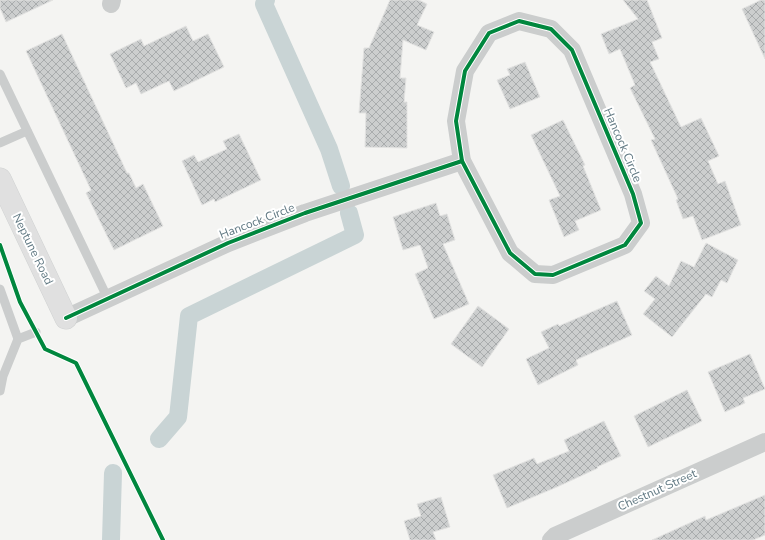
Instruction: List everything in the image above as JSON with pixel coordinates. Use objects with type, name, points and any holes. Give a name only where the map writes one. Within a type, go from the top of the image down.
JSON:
[{"type":"main road","name":"Neptune Road","points":[[0,179],[66,318]]},
{"type":"street","name":"Hancock Circle","points":[[518,21],[551,28],[572,50],[633,194],[641,223],[625,245],[553,275],[535,274],[510,253],[462,161],[456,121],[466,71],[489,33],[518,21]]},
{"type":"street","name":"Hancock Circle","points":[[66,318],[228,243],[305,213],[462,161]]},
{"type":"street","name":"Chestnut Street","points":[[551,540],[555,536],[765,442]]},
{"type":"lane","points":[[0,74],[108,299]]},
{"type":"lane","points":[[0,143],[27,131]]},
{"type":"lane","points":[[0,289],[18,339],[0,391]]},
{"type":"lane","points":[[18,339],[36,332]]},
{"type":"building","points":[[0,0],[53,0],[6,22],[0,8]]},
{"type":"building","points":[[390,0],[419,0],[427,4],[417,25],[434,32],[426,50],[403,40],[400,78],[406,78],[404,102],[407,102],[407,148],[365,147],[366,113],[359,113],[364,48],[369,48]]},
{"type":"building","points":[[623,0],[647,0],[662,38],[652,42],[659,59],[650,62],[681,127],[701,118],[719,156],[708,161],[718,184],[725,181],[741,225],[702,240],[693,216],[683,219],[676,200],[678,199],[651,140],[655,139],[630,88],[635,85],[620,49],[609,54],[601,34],[638,19]]},
{"type":"building","points":[[761,0],[765,0],[765,59],[742,9]]},
{"type":"building","points":[[186,26],[193,41],[208,34],[224,67],[174,91],[169,81],[141,94],[136,83],[126,88],[110,54],[141,39],[144,46]]},
{"type":"building","points":[[62,34],[127,173],[129,173],[136,188],[143,184],[163,226],[114,250],[86,193],[91,190],[26,51]]},
{"type":"building","points":[[525,62],[540,97],[510,109],[497,80],[510,75],[507,69]]},
{"type":"building","points":[[563,120],[585,165],[583,166],[601,210],[575,221],[579,230],[564,237],[549,200],[560,196],[531,135]]},
{"type":"building","points":[[239,134],[261,180],[215,202],[214,199],[202,205],[182,161],[194,155],[198,162],[227,149],[223,141]]},
{"type":"building","points":[[436,203],[440,216],[447,214],[455,240],[443,244],[469,304],[434,319],[415,274],[428,268],[420,245],[403,250],[393,217]]},
{"type":"building","points":[[706,243],[738,260],[727,283],[721,280],[712,297],[706,294],[672,337],[643,314],[655,299],[644,291],[656,276],[669,286],[681,261],[694,267]]},
{"type":"building","points":[[617,301],[632,335],[576,360],[578,365],[538,385],[526,359],[549,348],[541,332],[558,324],[559,326]]},
{"type":"building","points":[[478,306],[509,329],[482,367],[451,344]]},
{"type":"building","points":[[750,354],[765,389],[743,398],[745,403],[725,412],[708,372]]},
{"type":"building","points":[[687,390],[702,421],[648,447],[634,416]]},
{"type":"building","points":[[604,421],[621,456],[557,487],[507,508],[493,475],[534,458],[537,464],[569,451],[564,440]]},
{"type":"building","points":[[765,495],[765,535],[753,540],[652,540],[705,516],[706,520]]},
{"type":"building","points":[[441,497],[450,527],[433,532],[436,540],[410,540],[404,521],[421,516],[417,504]]},
{"type":"waterway","points":[[266,0],[264,4],[329,149],[341,186]]},
{"type":"waterway","points":[[159,439],[178,417],[189,316],[355,235],[349,213]]},
{"type":"waterway","points":[[111,540],[113,473]]},
{"type":"cycle path","points":[[519,21],[551,29],[572,50],[633,194],[641,223],[625,245],[553,275],[535,274],[510,253],[462,161],[456,121],[465,71],[489,33],[519,21]]},
{"type":"cycle path","points":[[66,318],[228,243],[305,213],[462,161]]},
{"type":"cycle path","points":[[0,245],[20,302],[45,349],[76,363],[163,540]]}]
